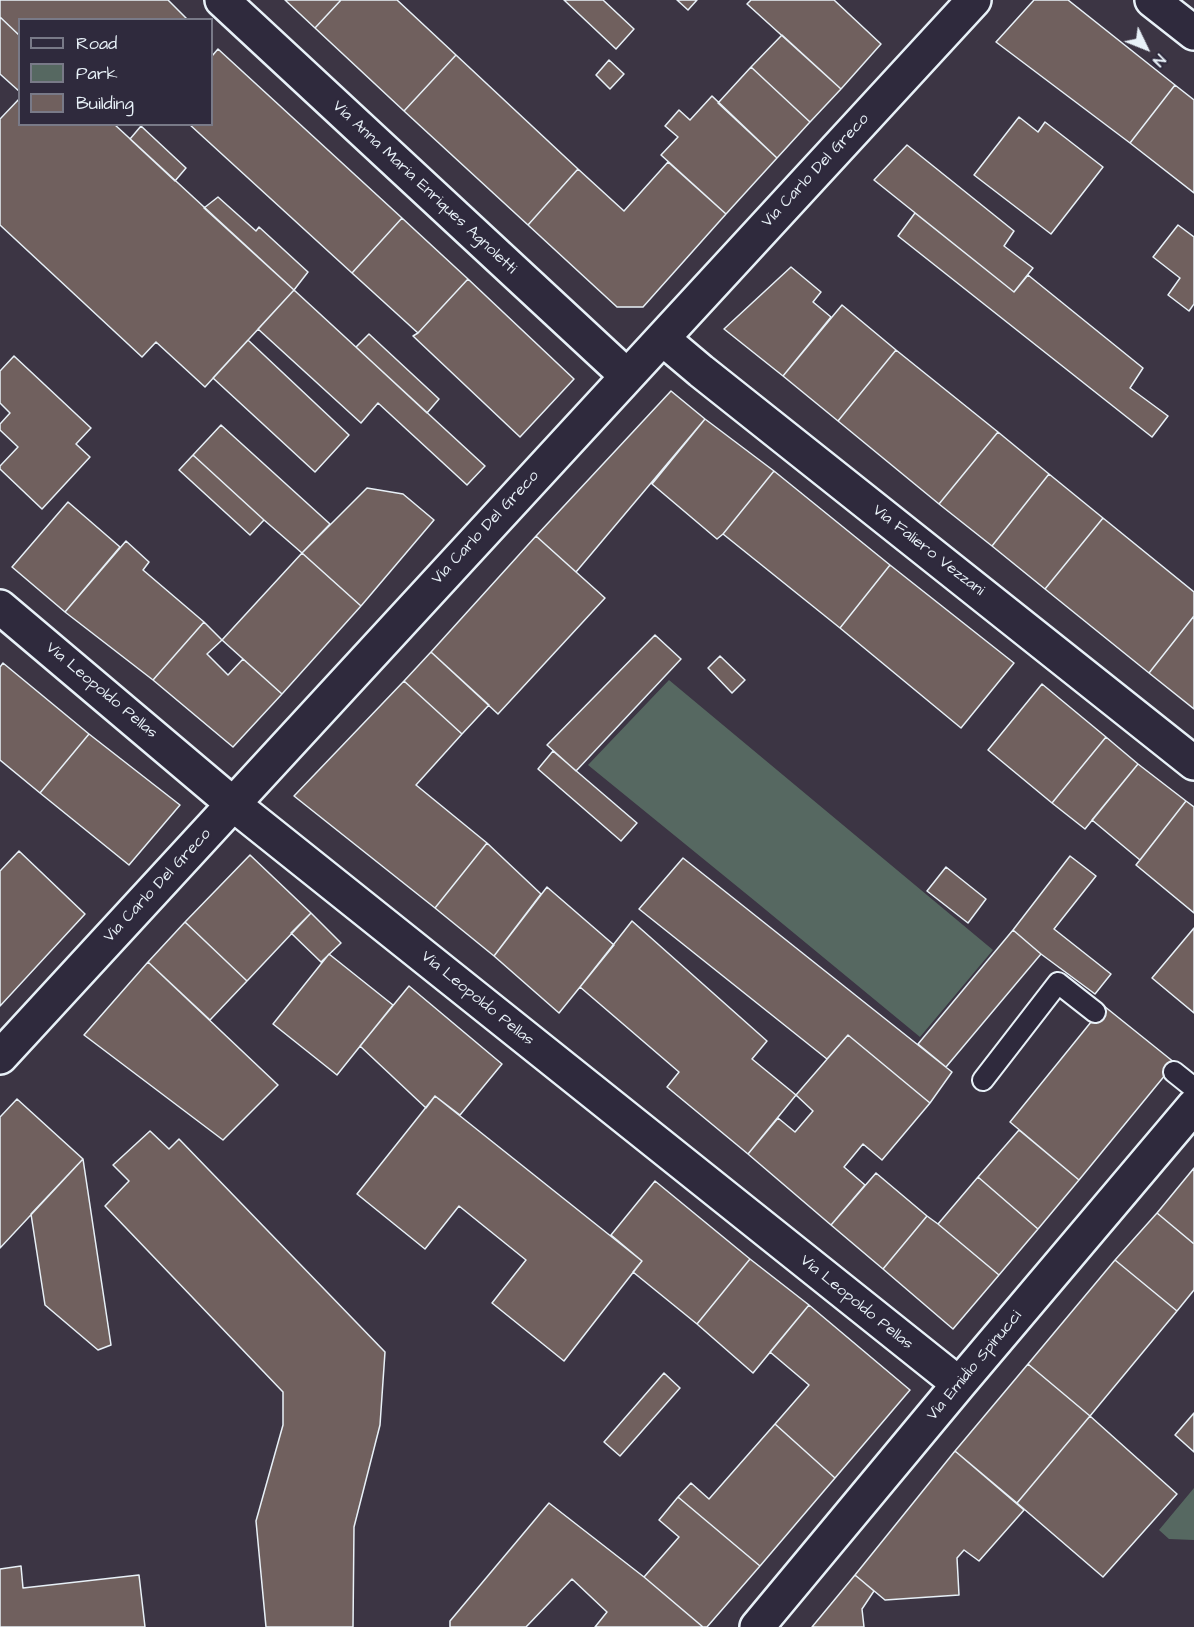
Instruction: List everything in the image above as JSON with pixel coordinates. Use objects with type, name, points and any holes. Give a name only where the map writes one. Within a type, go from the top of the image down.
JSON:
[{"type":"street","name":"Via Anna Maria Enriques Agnoletti","points":[[222,0],[627,376]]},
{"type":"street","name":"Via Carlo Del Greco","points":[[0,1058],[974,0]]},
{"type":"street","points":[[1152,0],[1194,33]]},
{"type":"street","name":"Via Faliero Vezzani","points":[[663,339],[1194,763]]},
{"type":"street","name":"Via Leopoldo Pellas","points":[[0,607],[233,804],[959,1384]]},
{"type":"street","name":"Via Emidio Spinucci","points":[[758,1627],[959,1384],[1194,1106]]},
{"type":"lane","points":[[983,1080],[1058,983],[1095,1012]]},
{"type":"lane","points":[[1174,1072],[1194,1088]]},
{"type":"green space","points":[[669,680],[993,950],[920,1037],[588,765]]},
{"type":"green space","points":[[1194,1488],[1194,1540],[1169,1539],[1159,1530]]},
{"type":"building","points":[[0,0],[168,0],[186,18],[18,18],[18,34],[0,17]]},
{"type":"building","points":[[285,0],[341,0],[315,28]]},
{"type":"building","points":[[341,0],[397,0],[456,55],[404,111],[315,28]]},
{"type":"building","points":[[564,0],[603,0],[634,29],[616,49]]},
{"type":"building","points":[[677,0],[697,0],[688,10]]},
{"type":"building","points":[[751,0],[834,0],[881,44],[841,89],[747,4]]},
{"type":"building","points":[[1034,0],[1068,0],[1175,85],[1130,143],[996,42]]},
{"type":"building","points":[[0,17],[18,34],[18,90],[0,74]]},
{"type":"building","points":[[782,35],[841,89],[810,122],[751,67]]},
{"type":"building","points":[[218,49],[402,218],[352,273],[191,126],[213,126],[213,55]]},
{"type":"building","points":[[456,55],[578,169],[528,225],[404,111]]},
{"type":"building","points":[[609,60],[624,74],[610,89],[596,75]]},
{"type":"building","points":[[751,67],[810,122],[777,158],[718,103]]},
{"type":"building","points":[[1175,85],[1194,100],[1194,193],[1130,143]]},
{"type":"building","points":[[712,96],[777,158],[726,214],[661,155],[678,137],[665,126],[679,110],[690,120]]},
{"type":"building","points":[[18,100],[18,126],[116,126],[294,290],[205,387],[156,342],[142,357],[0,225],[0,119]]},
{"type":"building","points":[[1019,117],[1038,132],[1045,122],[1103,167],[1051,234],[974,175]]},
{"type":"building","points":[[141,126],[186,168],[175,181],[130,139]]},
{"type":"building","points":[[907,145],[1014,231],[1004,246],[1033,268],[1014,292],[874,180]]},
{"type":"building","points":[[668,162],[726,214],[643,307],[617,307],[528,225],[578,169],[624,211]]},
{"type":"building","points":[[218,197],[256,231],[259,227],[308,272],[294,290],[204,208]]},
{"type":"building","points":[[915,213],[1014,292],[1028,275],[1143,368],[1130,388],[1168,416],[1152,437],[898,236]]},
{"type":"building","points":[[402,218],[468,279],[418,333],[352,273]]},
{"type":"building","points":[[1178,225],[1194,237],[1194,304],[1189,311],[1168,295],[1180,278],[1153,257]]},
{"type":"building","points":[[791,267],[821,292],[813,302],[831,317],[783,376],[724,329]]},
{"type":"building","points":[[468,279],[574,379],[520,437],[413,336]]},
{"type":"building","points":[[294,290],[485,466],[467,485],[378,403],[361,423],[258,329]]},
{"type":"building","points":[[842,305],[896,350],[838,421],[783,376]]},
{"type":"building","points":[[369,334],[439,399],[427,413],[356,347]]},
{"type":"building","points":[[248,340],[349,435],[315,472],[213,378]]},
{"type":"building","points":[[896,350],[998,432],[939,504],[838,421]]},
{"type":"building","points":[[14,356],[91,428],[76,444],[90,457],[42,509],[0,469],[0,466],[18,447],[0,430],[0,424],[10,413],[0,403],[0,371]]},
{"type":"building","points":[[671,391],[705,419],[576,572],[536,536]]},
{"type":"building","points":[[705,419],[774,471],[717,539],[652,484]]},
{"type":"building","points":[[221,425],[330,524],[302,553],[193,455]]},
{"type":"building","points":[[998,432],[1049,474],[992,546],[939,504]]},
{"type":"building","points":[[193,455],[264,520],[250,535],[179,470]]},
{"type":"building","points":[[774,471],[890,565],[840,628],[723,534]]},
{"type":"building","points":[[1049,474],[1103,518],[1045,589],[992,546]]},
{"type":"building","points":[[367,488],[403,494],[434,520],[361,606],[302,553]]},
{"type":"building","points":[[68,502],[120,547],[65,612],[12,567]]},
{"type":"building","points":[[1103,518],[1194,592],[1194,616],[1149,673],[1045,589]]},
{"type":"building","points":[[536,536],[605,598],[498,714],[431,652]]},
{"type":"building","points":[[126,541],[149,562],[143,570],[204,622],[153,680],[65,612]]},
{"type":"building","points":[[302,553],[361,606],[282,694],[222,640]]},
{"type":"building","points":[[890,565],[1014,663],[961,728],[840,628]]},
{"type":"building","points":[[1194,616],[1194,709],[1149,673]]},
{"type":"building","points":[[204,622],[222,640],[207,654],[228,675],[243,659],[282,694],[233,747],[153,680]]},
{"type":"building","points":[[655,635],[681,659],[576,771],[547,745]]},
{"type":"building","points":[[431,652],[489,705],[462,734],[404,681]]},
{"type":"building","points":[[720,656],[745,680],[732,693],[708,668]]},
{"type":"building","points":[[3,663],[89,734],[40,793],[0,760],[0,667]]},
{"type":"building","points":[[404,681],[462,734],[416,785],[487,843],[435,908],[294,796]]},
{"type":"building","points":[[1042,684],[1106,737],[1052,803],[988,750]]},
{"type":"building","points":[[89,734],[180,805],[129,865],[40,793]]},
{"type":"building","points":[[1106,737],[1138,764],[1085,829],[1052,803]]},
{"type":"building","points":[[553,751],[637,823],[621,841],[538,769]]},
{"type":"building","points":[[1138,764],[1186,801],[1140,860],[1092,820]]},
{"type":"building","points":[[1186,801],[1194,807],[1194,913],[1136,865]]},
{"type":"building","points":[[487,843],[541,894],[494,956],[435,908]]},
{"type":"building","points":[[19,851],[85,914],[0,1006],[0,871]]},
{"type":"building","points":[[250,855],[311,913],[247,981],[185,922]]},
{"type":"building","points":[[1070,856],[1096,876],[1054,929],[1111,974],[1095,994],[1013,930]]},
{"type":"building","points":[[683,858],[952,1072],[930,1103],[848,1035],[827,1059],[639,909]]},
{"type":"building","points":[[946,867],[986,899],[968,923],[927,891]]},
{"type":"building","points":[[547,887],[614,945],[559,1013],[494,956]]},
{"type":"building","points":[[311,913],[341,943],[321,962],[291,933]]},
{"type":"building","points":[[632,921],[767,1041],[752,1059],[796,1095],[748,1154],[667,1087],[679,1072],[580,987]]},
{"type":"building","points":[[185,922],[247,981],[210,1020],[148,962]]},
{"type":"building","points":[[1194,928],[1194,1013],[1152,978]]},
{"type":"building","points":[[1013,930],[1041,954],[946,1067],[918,1044]]},
{"type":"building","points":[[329,954],[393,1005],[337,1075],[273,1024]]},
{"type":"building","points":[[148,962],[278,1085],[223,1140],[84,1035]]},
{"type":"building","points":[[409,986],[502,1064],[460,1115],[435,1096],[426,1108],[360,1046]]},
{"type":"building","points":[[1104,1006],[1175,1063],[1079,1180],[1010,1122]]},
{"type":"building","points":[[848,1035],[930,1103],[882,1160],[863,1144],[844,1167],[865,1185],[831,1225],[748,1154],[778,1118],[795,1132],[813,1111],[796,1095]]},
{"type":"building","points":[[435,1096],[642,1261],[564,1361],[492,1303],[526,1260],[459,1206],[425,1249],[357,1194]]},
{"type":"building","points":[[17,1099],[83,1159],[0,1248],[0,1117]]},
{"type":"building","points":[[1019,1130],[1079,1180],[1038,1229],[978,1177]]},
{"type":"building","points":[[150,1131],[169,1149],[179,1139],[385,1352],[380,1425],[354,1527],[353,1627],[266,1627],[256,1521],[283,1425],[283,1392],[105,1206],[129,1181],[113,1165]]},
{"type":"building","points":[[83,1159],[111,1345],[98,1350],[45,1305],[31,1214]]},
{"type":"building","points":[[1194,1168],[1194,1244],[1157,1213]]},
{"type":"building","points":[[876,1173],[927,1216],[883,1269],[831,1225]]},
{"type":"building","points":[[978,1177],[1038,1229],[999,1275],[938,1224]]},
{"type":"building","points":[[655,1181],[750,1259],[697,1324],[633,1272],[642,1261],[611,1235]]},
{"type":"building","points":[[1157,1213],[1194,1244],[1194,1290],[1177,1311],[1115,1260]]},
{"type":"building","points":[[927,1216],[999,1275],[953,1329],[883,1269]]},
{"type":"building","points":[[750,1259],[809,1305],[753,1373],[697,1324]]},
{"type":"building","points":[[1115,1260],[1177,1311],[1090,1416],[1028,1364]]},
{"type":"building","points":[[809,1305],[910,1390],[835,1478],[775,1424],[809,1385],[770,1352]]},
{"type":"building","points":[[1028,1364],[1090,1416],[1017,1503],[955,1451]]},
{"type":"building","points":[[664,1373],[680,1388],[620,1456],[604,1442]]},
{"type":"building","points":[[1194,1413],[1194,1452],[1175,1435]]},
{"type":"building","points":[[1090,1416],[1177,1494],[1103,1577],[1017,1503]]},
{"type":"building","points":[[775,1424],[835,1478],[760,1566],[678,1497],[691,1483],[709,1499]]},
{"type":"building","points":[[955,1451],[1024,1510],[979,1561],[964,1550],[957,1558],[959,1595],[885,1600],[855,1575]]},
{"type":"building","points":[[678,1497],[760,1566],[707,1627],[703,1627],[644,1577],[679,1537],[659,1520]]},
{"type":"building","points":[[549,1503],[644,1577],[703,1627],[595,1627],[607,1612],[572,1579],[526,1627],[450,1627],[450,1621]]},
{"type":"building","points":[[21,1566],[23,1588],[139,1575],[145,1627],[0,1627],[0,1569]]},
{"type":"building","points":[[855,1575],[874,1591],[862,1609],[864,1627],[812,1627]]}]
